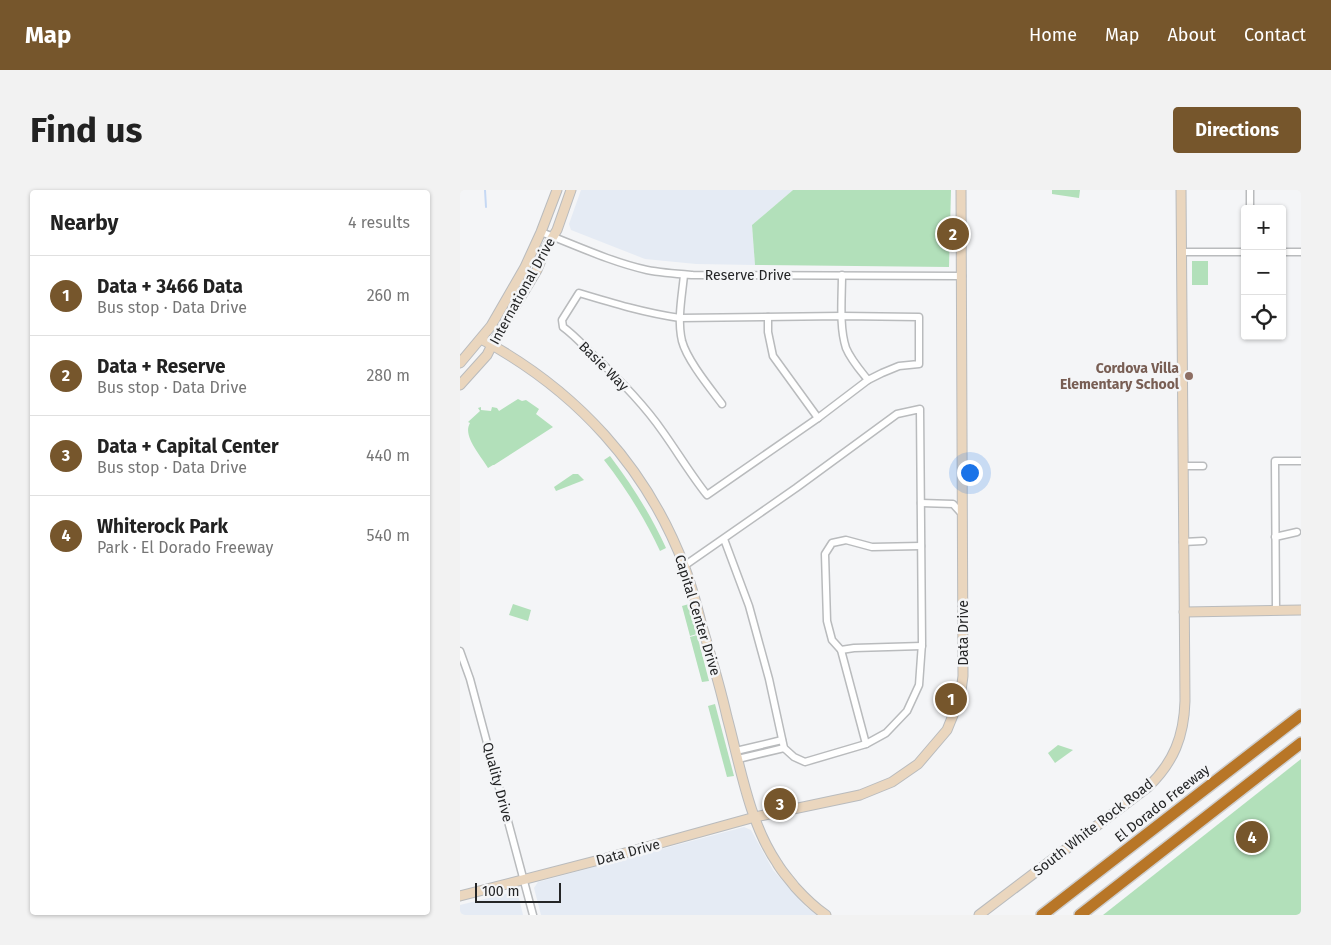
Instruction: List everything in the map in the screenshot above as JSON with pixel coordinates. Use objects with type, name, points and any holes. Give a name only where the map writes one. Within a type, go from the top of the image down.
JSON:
[{"type":"highway","name":"El Dorado Freeway","points":[[1042,915],[1301,715]]},
{"type":"highway","points":[[1080,915],[1301,743]]},
{"type":"street","name":"International Drive","points":[[460,363],[481,339],[500,311],[525,267],[557,190]]},
{"type":"street","name":"International Drive","points":[[460,385],[487,355],[537,270],[552,236],[557,230],[571,190]]},
{"type":"street","name":"Data Drive","points":[[460,896],[755,817],[860,795],[892,782],[918,764],[947,730],[960,698],[963,676],[961,190]]},
{"type":"street","name":"South White Rock Road","points":[[980,915],[1148,787],[1173,754],[1182,730],[1184,714],[1184,612],[1181,190]]},
{"type":"street","points":[[1250,190],[1250,205]]},
{"type":"street","name":"Reserve Drive","points":[[541,232],[631,265],[664,273],[962,276]]},
{"type":"street","points":[[1182,252],[1241,252]]},
{"type":"street","points":[[1286,252],[1301,252]]},
{"type":"street","points":[[684,274],[680,318],[681,339],[688,357],[722,404]]},
{"type":"street","points":[[842,275],[843,335],[846,349],[868,380]]},
{"type":"street","name":"Basie Way","points":[[579,293],[659,315],[680,318],[842,316],[919,318],[919,364],[899,366],[868,380],[818,418],[707,495],[662,430],[644,408],[613,374],[563,327],[562,320],[579,293]]},
{"type":"street","points":[[768,318],[773,356],[818,418]]},
{"type":"street","name":"Capital Center Drive","points":[[481,339],[526,365],[582,411],[627,462],[651,498],[668,530],[692,589],[755,817],[776,862],[809,902],[826,915]]},
{"type":"street","points":[[684,566],[796,488],[897,414],[920,409],[922,646],[919,685],[907,711],[886,734],[866,744],[805,762],[794,757],[784,748],[769,679],[749,606],[724,539]]},
{"type":"street","points":[[1276,610],[1275,461],[1301,461]]},
{"type":"street","points":[[1183,466],[1202,466]]},
{"type":"street","points":[[921,503],[953,504],[962,514]]},
{"type":"street","points":[[1275,537],[1298,532]]},
{"type":"street","points":[[866,744],[841,650],[832,640],[827,621],[825,554],[832,543],[846,540],[872,547],[921,546]]},
{"type":"street","points":[[1183,542],[1203,541]]},
{"type":"street","points":[[1184,612],[1301,610]]},
{"type":"street","points":[[841,650],[922,646]]},
{"type":"street","name":"Quality Drive","points":[[460,650],[470,679],[533,915]]},
{"type":"street","points":[[737,755],[782,740]]},
{"type":"street","points":[[737,755],[784,748]]},
{"type":"shaded area","points":[[581,190],[793,190],[752,225],[755,265],[696,264],[645,259],[571,230],[569,224]]},
{"type":"shaded area","points":[[744,827],[751,830],[773,870],[806,907],[817,915],[541,915],[534,888],[538,882]]},
{"type":"shaded area","points":[[515,893],[519,898],[523,915],[460,915],[460,905]]},
{"type":"green space","points":[[793,190],[951,190],[949,267],[755,265],[752,225]]},
{"type":"green space","points":[[1052,190],[1080,190],[1079,198],[1052,194]]},
{"type":"green space","points":[[1192,261],[1208,261],[1208,285],[1192,285]]},
{"type":"green space","points":[[518,399],[526,400],[539,409],[536,414],[553,427],[488,468],[470,440],[468,428],[470,423],[468,422],[480,411],[478,408],[481,407],[481,410],[491,411],[492,407],[497,408],[499,411]]},
{"type":"green space","points":[[610,456],[641,500],[666,548],[660,551],[635,504],[604,460]]},
{"type":"green space","points":[[573,474],[578,474],[584,480],[556,491],[554,487]]},
{"type":"green space","points":[[513,604],[531,610],[528,621],[509,615]]},
{"type":"green space","points":[[689,604],[697,634],[690,636],[682,606]]},
{"type":"green space","points":[[697,635],[709,681],[702,682],[690,637]]},
{"type":"green space","points":[[715,704],[734,776],[727,777],[708,706]]},
{"type":"green space","points":[[1058,745],[1073,750],[1055,763],[1048,753]]},
{"type":"green space","points":[[1301,759],[1301,915],[1103,915]]},
{"type":"waterway","points":[[485,190],[486,207]]},
{"type":"place","name":"Data + Reserve","points":[[953,234]]},
{"type":"place","name":"Cordova Villa Elementary School","points":[[1189,376]]},
{"type":"place","name":"Data + 3466 Data","points":[[951,699]]},
{"type":"place","name":"Data + Capital Center","points":[[780,804]]},
{"type":"place","name":"Whiterock Park","points":[[1252,837]]}]
